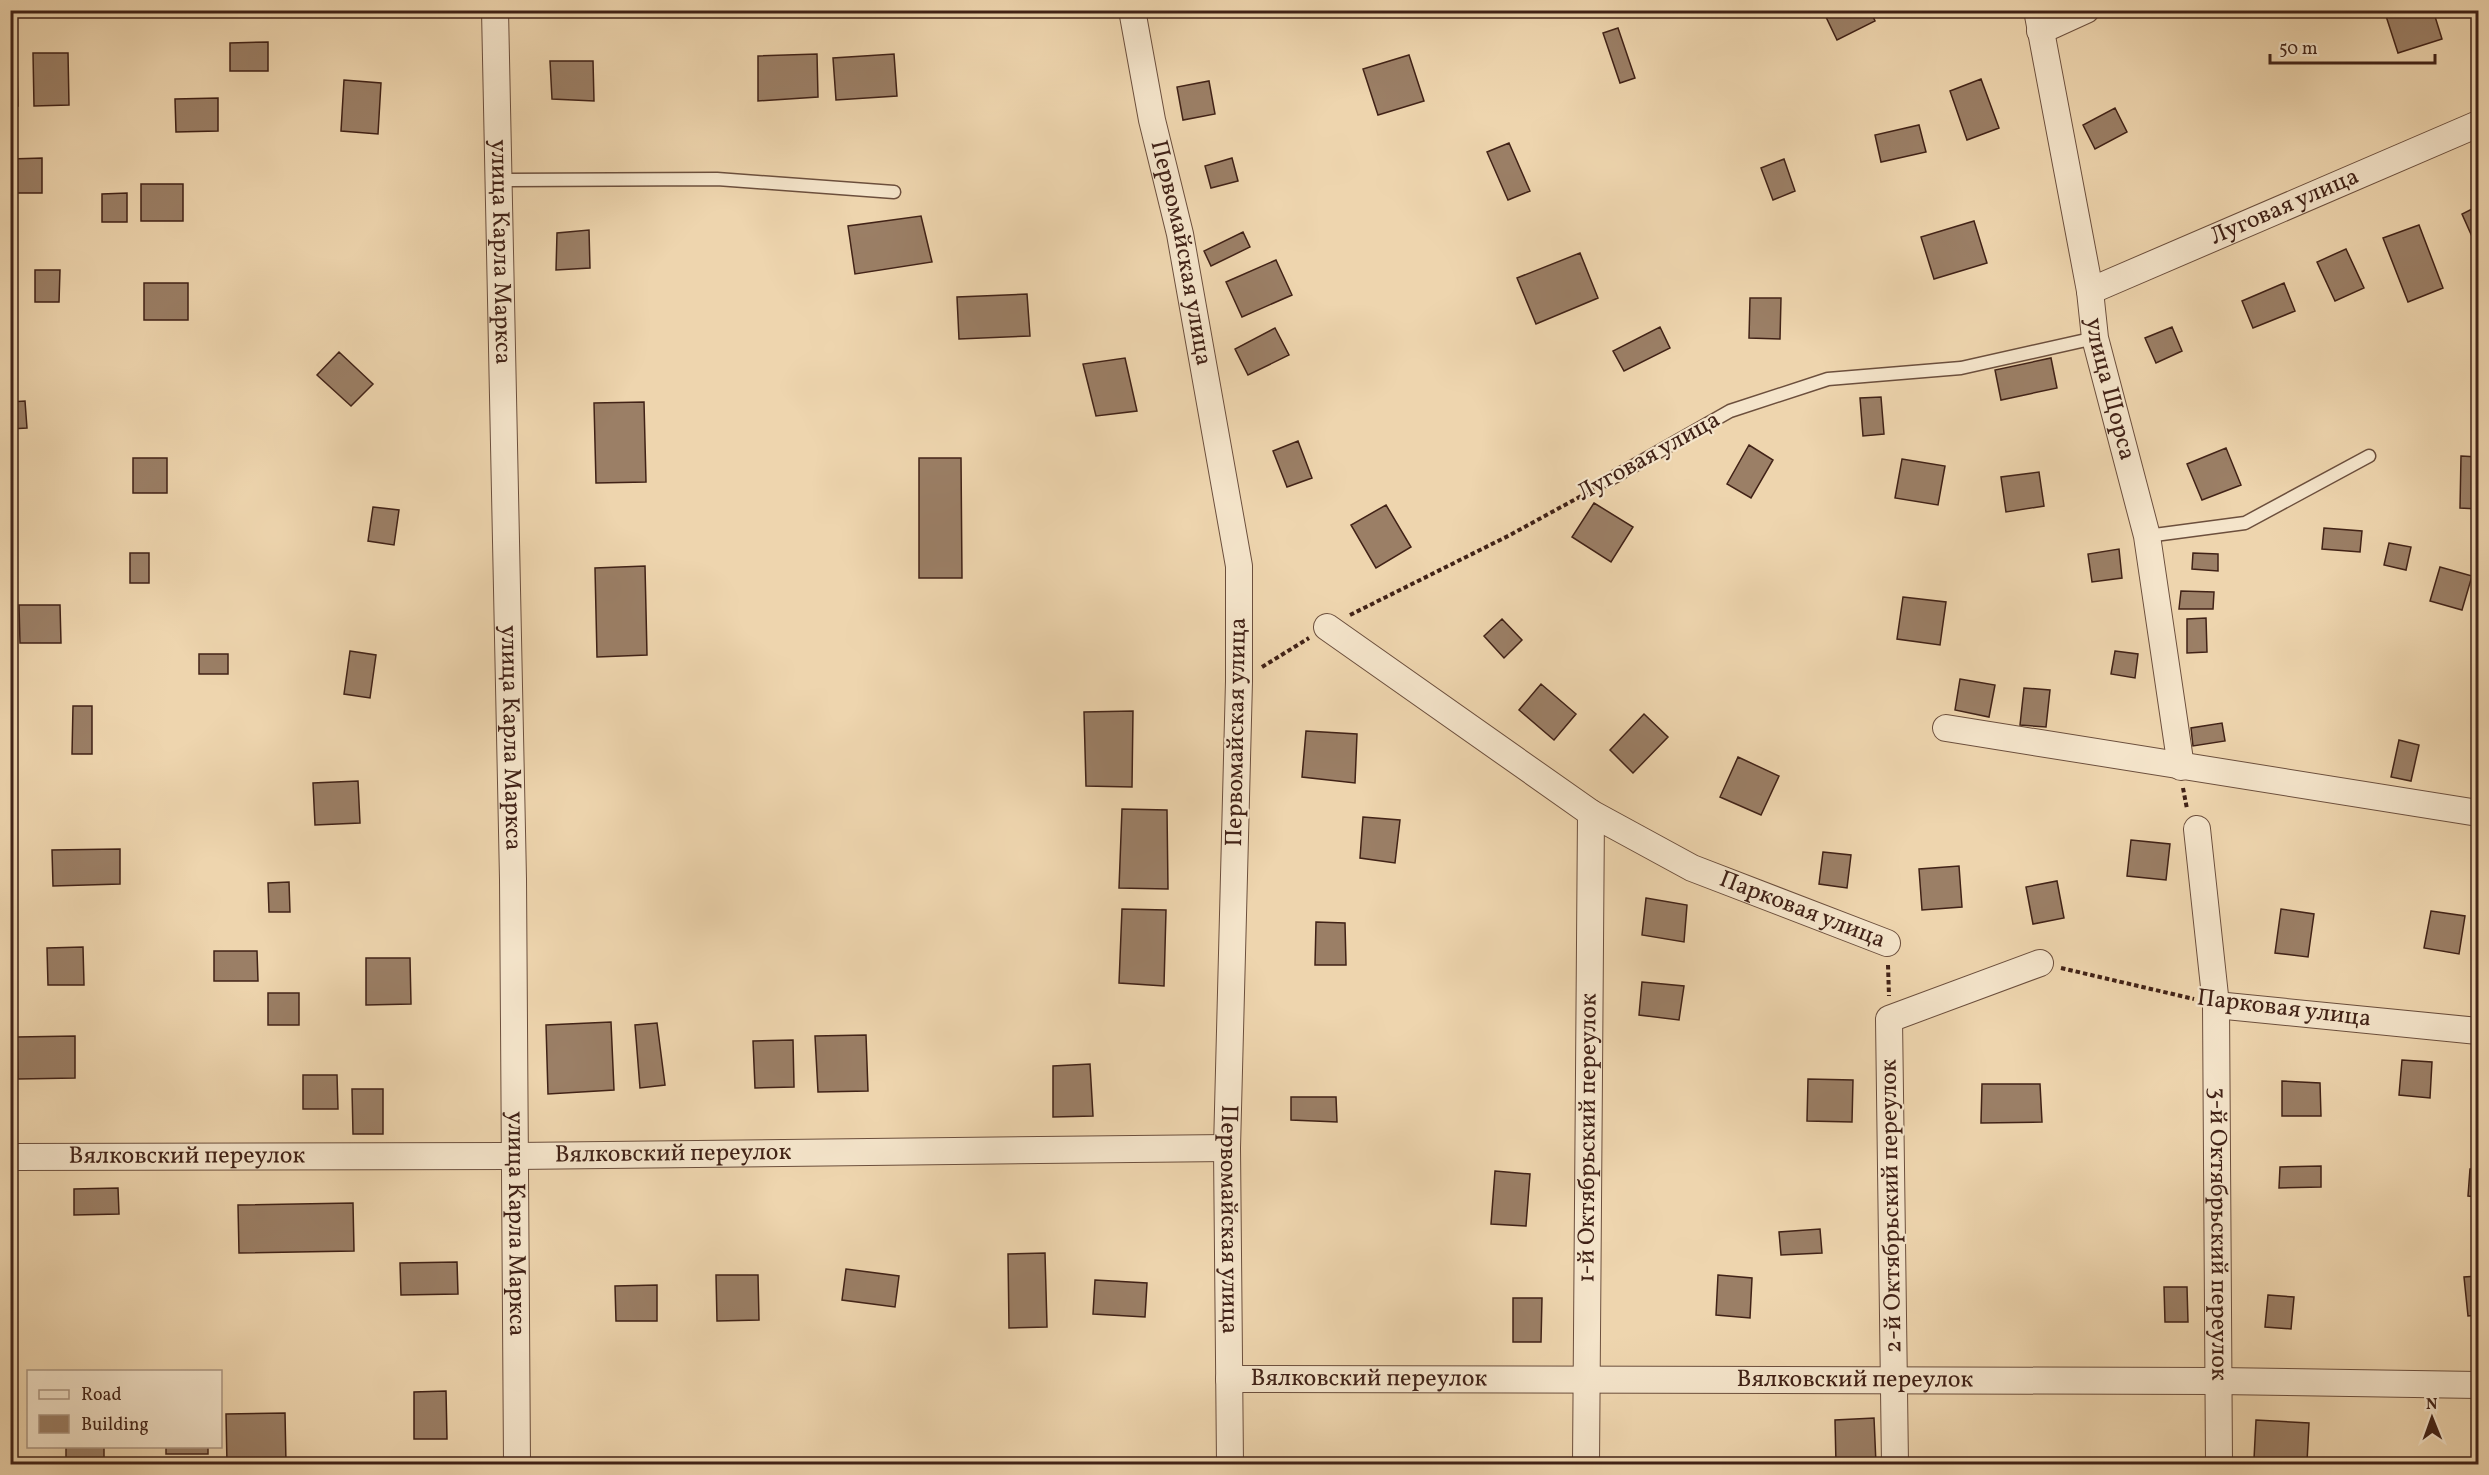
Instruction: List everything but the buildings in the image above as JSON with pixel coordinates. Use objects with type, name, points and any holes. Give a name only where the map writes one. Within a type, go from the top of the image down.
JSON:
[{"type":"street","name":"улица Карла Маркса","points":[[495,10],[500,180],[516,1156],[517,1464]]},
{"type":"street","name":"Первомайская улица","points":[[1132,10],[1152,120],[1180,234],[1239,566],[1239,681],[1227,1148],[1230,1464]]},
{"type":"street","points":[[2038,21],[2086,10]]},
{"type":"street","name":"улица Щорса","points":[[2038,21],[2090,291],[2095,338],[2147,536],[2181,767]]},
{"type":"street","name":"Луговая улица","points":[[2090,291],[2478,124]]},
{"type":"street","name":"Парковая улица","points":[[1327,627],[1591,813],[1692,868],[1887,943]]},
{"type":"street","points":[[1946,728],[2478,813]]},
{"type":"street","name":"1-й Октябрьский переулок","points":[[1586,1464],[1591,813]]},
{"type":"street","name":"3-й Октябрьский переулок","points":[[2197,829],[2216,1005],[2219,1464]]},
{"type":"street","points":[[1889,1019],[2040,963]]},
{"type":"street","name":"Парковая улица","points":[[2216,1005],[2478,1031]]},
{"type":"street","name":"2-й Октябрьский переулок","points":[[1889,1019],[1895,1464]]},
{"type":"street","name":"Вялковский переулок","points":[[10,1156],[516,1156],[1227,1148]]},
{"type":"street","name":"Вялковский переулок","points":[[1229,1379],[2218,1381],[2478,1385]]},
{"type":"lane","points":[[500,180],[717,179],[894,192]]},
{"type":"lane","name":"Луговая улица","points":[[1607,481],[1730,411],[1828,379],[1961,368],[2095,338]]},
{"type":"lane","points":[[2147,536],[2245,523],[2369,456]]},
{"type":"path","name":"Луговая улица","points":[[1239,681],[1327,627],[1510,536],[1607,481]]},
{"type":"path","points":[[2181,767],[2184,804],[2197,829]]},
{"type":"path","name":"Парковая улица","points":[[1887,943],[1889,1019]]},
{"type":"path","name":"Парковая улица","points":[[2040,963],[2216,1005]]}]
